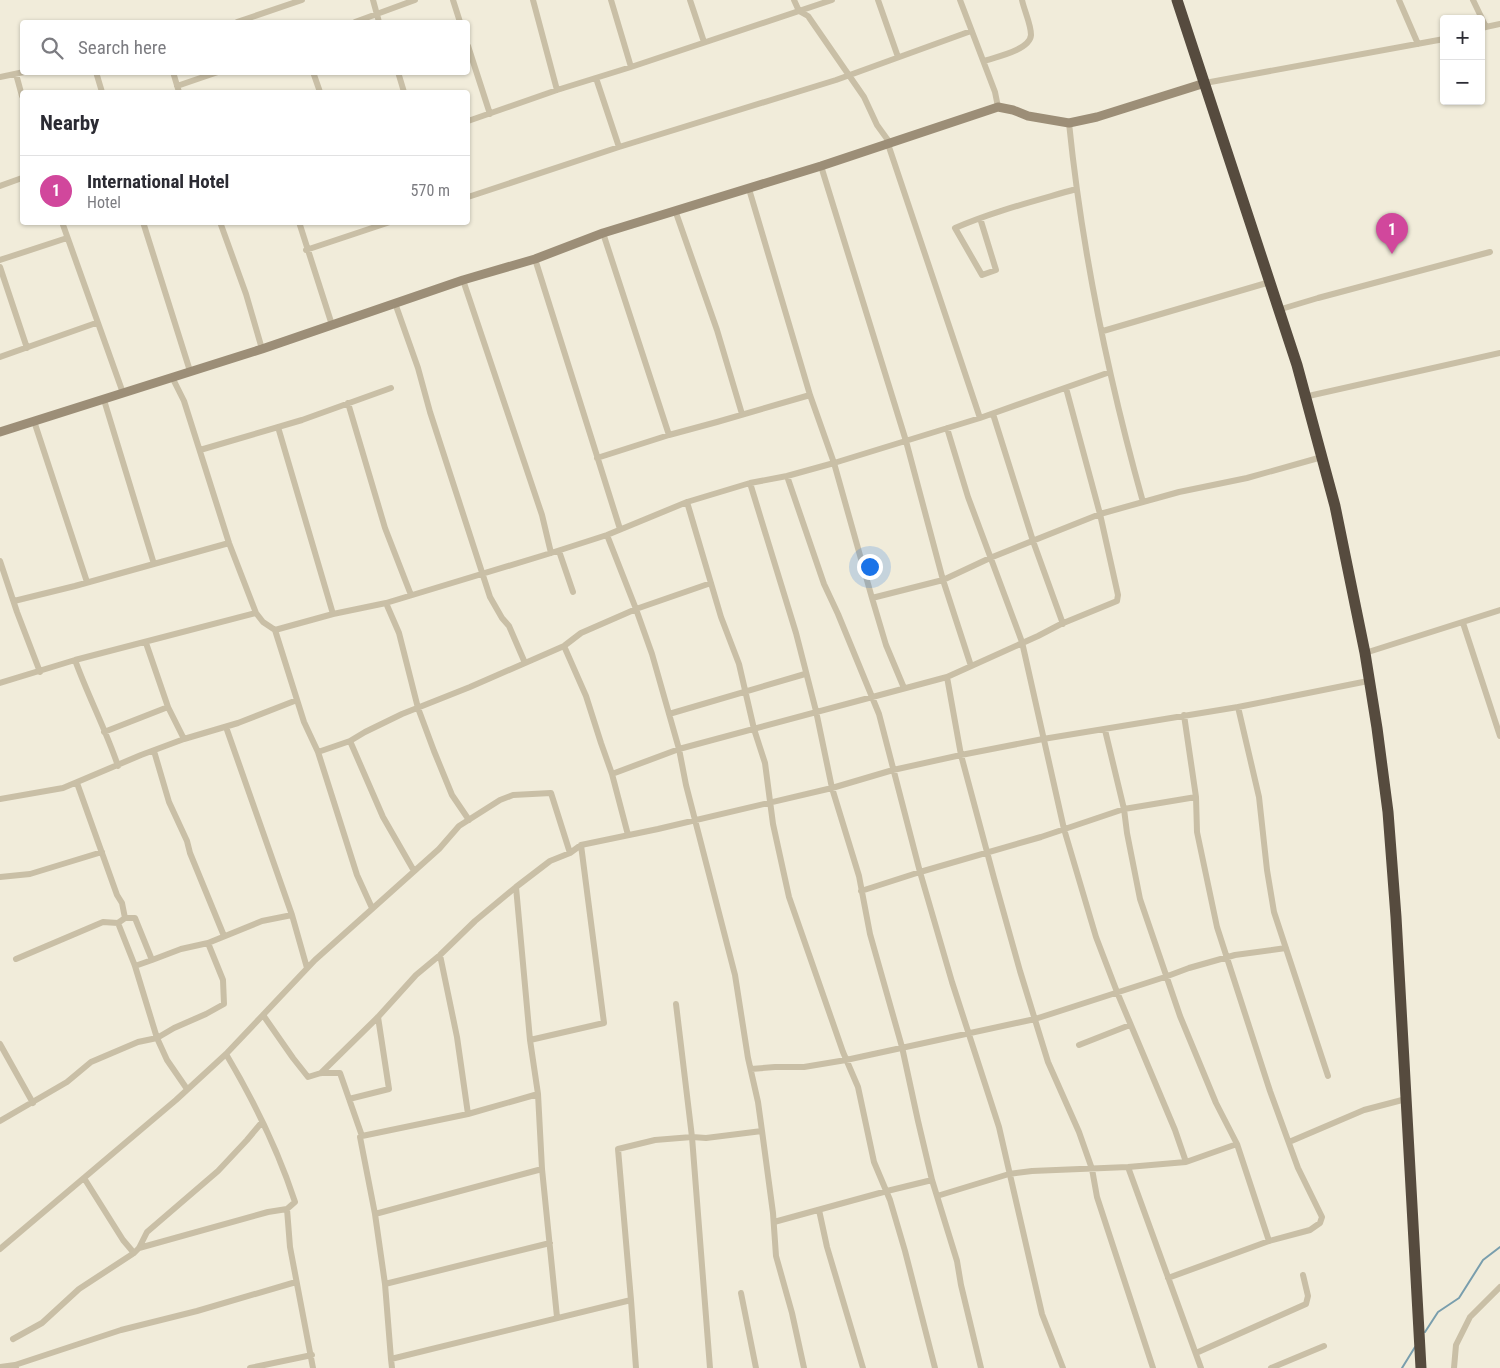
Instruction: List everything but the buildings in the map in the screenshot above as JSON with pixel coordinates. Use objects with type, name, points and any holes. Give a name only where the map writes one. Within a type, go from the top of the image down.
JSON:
[{"type":"highway","points":[[1180,1],[1296,365],[1322,458],[1349,571],[1365,653],[1388,812],[1396,917],[1421,1368]]},
{"type":"street","points":[[243,20],[302,0]]},
{"type":"street","points":[[372,0],[378,20]]},
{"type":"street","points":[[360,20],[415,0]]},
{"type":"street","points":[[453,0],[459,20]]},
{"type":"street","points":[[533,0],[558,90]]},
{"type":"street","points":[[611,0],[631,67]]},
{"type":"street","points":[[690,0],[704,42]]},
{"type":"street","points":[[794,0],[800,11],[808,16],[849,75],[870,107],[877,125],[889,143],[980,418]]},
{"type":"street","points":[[470,120],[832,0]]},
{"type":"street","points":[[878,0],[898,57]]},
{"type":"street","points":[[960,0],[984,61],[998,106]]},
{"type":"street","points":[[984,61],[1023,47],[1029,42],[1031,34],[1022,0]]},
{"type":"street","points":[[1400,0],[1418,44]]},
{"type":"street","points":[[1473,0],[1479,15]]},
{"type":"street","points":[[1485,27],[1500,24]]},
{"type":"street","points":[[470,196],[618,147],[849,75],[971,31]]},
{"type":"street","points":[[0,432],[262,349],[463,280],[535,259],[603,233],[821,166],[998,106],[1028,116],[1069,123],[1097,117],[1205,83],[1440,40]]},
{"type":"street","points":[[470,52],[490,114]]},
{"type":"street","points":[[0,77],[20,73]]},
{"type":"street","points":[[16,74],[20,90]]},
{"type":"street","points":[[97,75],[101,90]]},
{"type":"street","points":[[174,75],[178,89],[211,75]]},
{"type":"street","points":[[315,75],[319,90]]},
{"type":"street","points":[[399,75],[403,90]]},
{"type":"street","points":[[596,78],[618,147]]},
{"type":"street","points":[[1069,123],[1076,188],[1091,284],[1103,331],[1122,428],[1143,502]]},
{"type":"street","points":[[821,166],[855,282],[906,441],[943,580],[971,666]]},
{"type":"street","points":[[0,186],[20,179]]},
{"type":"street","points":[[980,218],[996,270],[982,275],[955,228],[980,218],[1013,206],[1076,188]]},
{"type":"street","points":[[748,189],[810,395],[834,463],[886,645],[904,688]]},
{"type":"street","points":[[676,210],[717,330],[742,414]]},
{"type":"street","points":[[63,225],[96,323],[123,393]]},
{"type":"street","points":[[144,225],[190,371]]},
{"type":"street","points":[[221,225],[246,294],[262,349]]},
{"type":"street","points":[[300,225],[306,250],[332,326]]},
{"type":"street","points":[[306,250],[381,225]]},
{"type":"street","points":[[603,233],[669,435]]},
{"type":"street","points":[[0,260],[67,238]]},
{"type":"street","points":[[1278,310],[1490,252]]},
{"type":"street","points":[[535,259],[620,529]]},
{"type":"street","points":[[0,267],[27,348]]},
{"type":"street","points":[[463,280],[542,515],[551,553]]},
{"type":"street","points":[[1103,331],[1270,282]]},
{"type":"street","points":[[395,303],[418,368],[430,412],[490,597],[502,618],[510,626],[525,663]]},
{"type":"street","points":[[0,357],[96,323]]},
{"type":"street","points":[[1304,397],[1500,353]]},
{"type":"street","points":[[275,630],[333,614],[386,603],[551,553],[607,535],[687,502],[750,483],[787,476],[834,463],[906,441],[992,414],[1110,372]]},
{"type":"street","points":[[172,377],[184,402],[230,543],[256,613],[263,622],[275,630],[304,722],[318,752],[357,875],[372,908]]},
{"type":"street","points":[[200,450],[278,427],[391,388]]},
{"type":"street","points":[[612,774],[679,750],[816,711],[873,698],[947,677],[1117,601],[1118,595],[1100,514],[1066,388]]},
{"type":"street","points":[[598,458],[669,435],[810,395]]},
{"type":"street","points":[[104,400],[154,564]]},
{"type":"street","points":[[348,404],[385,528],[411,595]]},
{"type":"street","points":[[992,414],[1033,541],[1063,624]]},
{"type":"street","points":[[34,421],[87,582]]},
{"type":"street","points":[[278,427],[333,614]]},
{"type":"street","points":[[947,428],[968,497],[1022,642],[1064,830],[1096,937],[1130,1025],[1161,1094],[1186,1162]]},
{"type":"street","points":[[872,598],[943,580],[990,558],[1100,514],[1322,458]]},
{"type":"street","points":[[787,476],[824,584],[879,714],[920,872],[968,1033],[1000,1126],[1009,1174],[1042,1314],[1063,1368]]},
{"type":"street","points":[[750,483],[796,633],[816,711],[832,788],[846,830],[862,891],[870,934],[902,1047],[932,1180],[957,1261],[981,1368]]},
{"type":"street","points":[[687,502],[721,617],[738,664],[754,729],[766,763],[773,824],[789,897],[846,1060],[858,1087],[874,1162],[906,1251],[935,1368]]},
{"type":"street","points":[[607,535],[652,654],[679,750],[735,974],[762,1131],[774,1222],[776,1256],[792,1313],[804,1368]]},
{"type":"street","points":[[14,601],[230,543]]},
{"type":"street","points":[[559,550],[574,592]]},
{"type":"street","points":[[0,561],[40,672]]},
{"type":"street","points":[[318,752],[350,741],[365,732],[418,708],[564,646],[581,633],[636,609],[711,583]]},
{"type":"street","points":[[386,603],[399,633],[418,708],[452,795],[469,820]]},
{"type":"street","points":[[1365,653],[1500,610]]},
{"type":"street","points":[[0,683],[75,660],[256,613]]},
{"type":"street","points":[[1463,623],[1500,736]]},
{"type":"street","points":[[146,643],[168,708],[184,739]]},
{"type":"street","points":[[564,646],[586,696],[600,743],[612,774],[628,836]]},
{"type":"street","points":[[75,660],[104,732],[112,746],[118,766]]},
{"type":"street","points":[[669,714],[805,674]]},
{"type":"street","points":[[947,677],[961,755],[1035,1019],[1048,1062],[1072,1114],[1092,1169],[1098,1197],[1152,1368]]},
{"type":"street","points":[[321,1073],[378,1017],[416,975],[474,922],[550,861],[581,845],[628,836],[832,788],[893,770],[961,755],[1043,739],[1238,707],[1368,681]]},
{"type":"street","points":[[0,799],[63,788],[184,739],[226,727],[297,700]]},
{"type":"street","points":[[1238,707],[1259,797],[1267,870],[1274,912],[1328,1076]]},
{"type":"street","points":[[104,732],[168,708]]},
{"type":"street","points":[[1168,1278],[1269,1241],[1310,1230],[1320,1223],[1322,1217],[1298,1168],[1288,1142],[1217,927],[1197,832],[1196,797],[1184,715]]},
{"type":"street","points":[[226,727],[292,914],[307,968]]},
{"type":"street","points":[[1105,730],[1124,809],[1140,899],[1180,1016],[1216,1103],[1237,1144],[1269,1241]]},
{"type":"street","points":[[350,741],[383,817],[414,871]]},
{"type":"street","points":[[154,751],[169,802],[224,936]]},
{"type":"street","points":[[77,782],[122,903],[125,918]]},
{"type":"street","points":[[0,1249],[188,1089],[226,1054],[307,968],[439,850],[459,826],[500,800],[513,795],[551,793],[570,852]]},
{"type":"street","points":[[862,891],[1064,830],[1124,809],[1196,797]]},
{"type":"street","points":[[530,1040],[604,1023],[581,845]]},
{"type":"street","points":[[0,877],[30,874],[102,852]]},
{"type":"street","points":[[516,887],[530,1040],[538,1094],[542,1169],[557,1317]]},
{"type":"street","points":[[134,966],[181,949],[208,943],[262,921],[292,914]]},
{"type":"street","points":[[16,959],[103,922],[118,923],[125,918],[135,918],[152,960]]},
{"type":"street","points":[[118,923],[157,1038],[167,1060],[188,1089]]},
{"type":"street","points":[[0,1121],[67,1082],[90,1062],[138,1042],[157,1038],[224,1004],[222,980],[208,943]]},
{"type":"street","points":[[751,1069],[804,1067],[846,1060],[1035,1019],[1226,957],[1286,948]]},
{"type":"street","points":[[440,955],[456,1037],[468,1114]]},
{"type":"street","points":[[676,1004],[692,1137],[710,1368]]},
{"type":"street","points":[[263,1015],[308,1077],[321,1073],[340,1073],[362,1136],[360,1137],[375,1214],[385,1284],[392,1368]]},
{"type":"street","points":[[349,1099],[389,1089],[378,1017]]},
{"type":"street","points":[[1079,1044],[1130,1025]]},
{"type":"street","points":[[0,1044],[32,1103]]},
{"type":"street","points":[[13,1339],[42,1323],[79,1288],[137,1251],[268,1212],[287,1209],[295,1202],[285,1170],[252,1100],[226,1054]]},
{"type":"street","points":[[362,1136],[468,1114],[538,1094]]},
{"type":"street","points":[[1288,1142],[1364,1110],[1406,1099]]},
{"type":"street","points":[[137,1251],[147,1232],[218,1171],[262,1122]]},
{"type":"street","points":[[636,1368],[618,1149],[655,1140],[692,1137],[706,1138],[762,1131]]},
{"type":"street","points":[[937,1196],[1009,1174],[1186,1162],[1237,1144]]},
{"type":"street","points":[[1128,1167],[1201,1368]]},
{"type":"street","points":[[375,1214],[542,1169]]},
{"type":"street","points":[[84,1178],[123,1240],[137,1251]]},
{"type":"street","points":[[774,1222],[932,1180]]},
{"type":"street","points":[[287,1209],[290,1247],[313,1368]]},
{"type":"street","points":[[819,1210],[827,1247],[863,1368]]},
{"type":"street","points":[[385,1284],[550,1243]]},
{"type":"street","points":[[1196,1352],[1306,1304],[1308,1296],[1303,1274]]},
{"type":"street","points":[[0,1367],[15,1366],[121,1330],[198,1311],[296,1282]]},
{"type":"street","points":[[1454,1368],[1456,1345],[1470,1317],[1500,1287]]},
{"type":"street","points":[[741,1293],[756,1368]]},
{"type":"street","points":[[391,1359],[631,1300]]},
{"type":"street","points":[[1271,1368],[1324,1346]]},
{"type":"street","points":[[250,1368],[312,1355]]},
{"type":"waterway","points":[[1425,1332],[1438,1312],[1459,1298],[1483,1260],[1500,1247]]},
{"type":"waterway","points":[[1402,1368],[1415,1347]]},
{"type":"place","name":"International Hotel","points":[[1392,254]]}]
